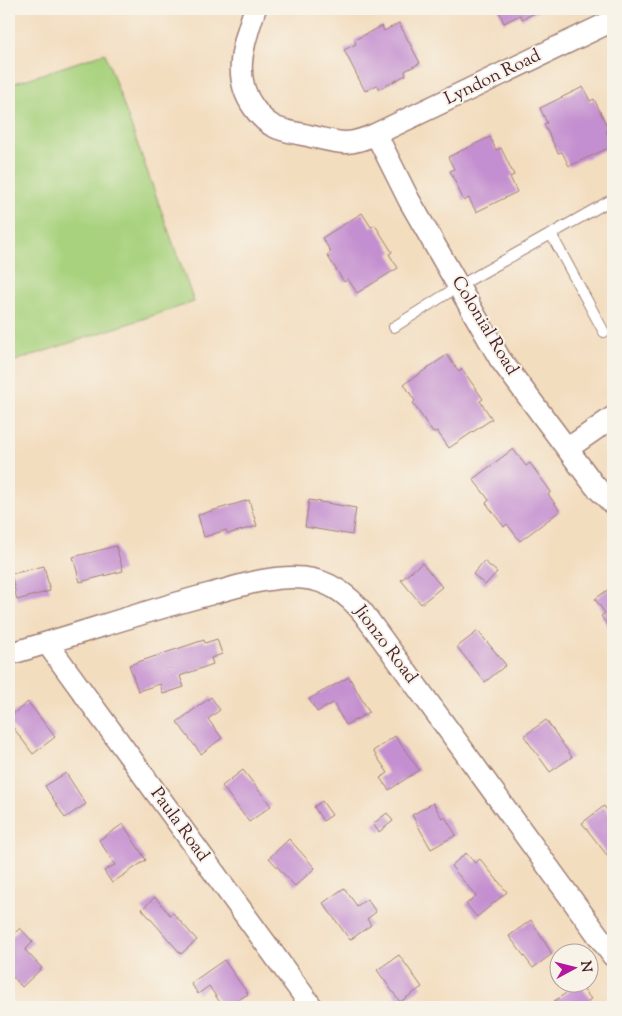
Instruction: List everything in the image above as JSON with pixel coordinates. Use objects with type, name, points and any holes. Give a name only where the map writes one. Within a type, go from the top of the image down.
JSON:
[{"type":"street","name":"Lyndon Road","points":[[255,9],[240,68],[244,89],[258,114],[271,125],[281,130],[343,144],[360,142],[610,23]]},
{"type":"street","name":"Colonial Road","points":[[376,134],[409,200],[500,359],[595,486],[613,504]]},
{"type":"street","points":[[567,448],[613,417]]},
{"type":"street","name":"Jionzo Road","points":[[9,654],[156,608],[266,579],[304,578],[336,589],[349,598],[364,614],[613,956]]},
{"type":"street","name":"Paula Road","points":[[47,643],[312,1007]]},
{"type":"lane","points":[[394,327],[459,286],[612,201]]},
{"type":"lane","points":[[551,234],[604,332]]},
{"type":"green space","points":[[105,53],[194,302],[9,363],[9,85]]},
{"type":"building","points":[[498,9],[543,9],[522,19],[520,15],[504,23]]},
{"type":"building","points":[[399,23],[420,63],[405,71],[406,75],[379,89],[377,85],[365,91],[344,50],[356,44],[354,40],[382,26],[384,31]]},
{"type":"building","points":[[583,87],[590,101],[594,99],[609,130],[606,131],[613,146],[569,166],[562,152],[558,153],[544,124],[547,123],[540,108]]},
{"type":"building","points":[[490,137],[496,150],[501,148],[514,175],[510,177],[517,192],[476,212],[469,198],[464,201],[450,171],[454,169],[448,157]]},
{"type":"building","points":[[362,213],[371,227],[375,225],[392,252],[389,254],[398,268],[357,293],[348,279],[344,282],[327,255],[331,252],[322,238]]},
{"type":"building","points":[[447,355],[459,372],[462,369],[483,399],[480,401],[492,419],[449,448],[437,431],[433,433],[413,403],[415,401],[404,384]]},
{"type":"building","points":[[513,449],[526,466],[530,463],[551,492],[548,494],[560,511],[520,541],[507,524],[504,527],[486,503],[489,500],[473,479]]},
{"type":"building","points":[[249,500],[257,526],[228,534],[226,530],[204,537],[198,515]]},
{"type":"building","points":[[309,500],[356,508],[352,535],[305,527]]},
{"type":"building","points":[[116,546],[123,571],[80,582],[73,557]]},
{"type":"building","points":[[484,561],[497,572],[485,585],[473,574]]},
{"type":"building","points":[[422,563],[442,587],[421,604],[401,580]]},
{"type":"building","points":[[44,566],[50,591],[17,600],[11,574]]},
{"type":"building","points":[[613,586],[613,633],[601,616],[605,613],[595,599]]},
{"type":"building","points":[[478,631],[506,665],[485,682],[457,647]]},
{"type":"building","points":[[217,639],[222,654],[211,658],[213,664],[180,676],[184,687],[163,694],[160,684],[138,691],[129,665],[204,640],[205,643]]},
{"type":"building","points":[[349,677],[369,712],[346,725],[333,703],[317,712],[309,699]]},
{"type":"building","points":[[211,697],[220,710],[208,719],[222,738],[201,754],[177,722]]},
{"type":"building","points":[[28,702],[55,737],[33,754],[9,722],[9,717]]},
{"type":"building","points":[[546,720],[572,757],[550,772],[524,736]]},
{"type":"building","points":[[395,736],[419,770],[389,790],[380,778],[388,773],[373,751]]},
{"type":"building","points":[[243,770],[271,806],[249,822],[222,786]]},
{"type":"building","points":[[66,773],[86,804],[65,818],[45,786]]},
{"type":"building","points":[[322,801],[332,815],[323,821],[314,807]]},
{"type":"building","points":[[433,803],[442,818],[445,817],[456,835],[431,849],[412,815]]},
{"type":"building","points":[[604,806],[613,819],[613,857],[610,859],[582,823]]},
{"type":"building","points":[[387,813],[393,821],[379,832],[373,824]]},
{"type":"building","points":[[123,824],[146,860],[112,883],[104,871],[115,865],[99,840]]},
{"type":"building","points":[[289,839],[315,868],[295,886],[269,858]]},
{"type":"building","points":[[466,853],[475,863],[480,859],[507,892],[477,917],[466,904],[476,896],[451,866]]},
{"type":"building","points":[[344,888],[357,906],[367,899],[376,912],[367,919],[371,925],[350,940],[323,903]]},
{"type":"building","points":[[155,897],[170,915],[173,913],[197,940],[181,954],[142,909]]},
{"type":"building","points":[[531,920],[550,951],[550,955],[533,968],[509,936]]},
{"type":"building","points":[[20,928],[33,942],[25,950],[42,968],[22,987],[9,973],[9,939]]},
{"type":"building","points":[[399,955],[422,987],[400,1002],[377,970]]},
{"type":"building","points":[[224,960],[248,994],[227,1007],[223,1007],[209,986],[198,994],[191,983]]},
{"type":"building","points":[[565,994],[587,994],[591,999],[588,1001],[592,1007],[557,1007],[553,1002]]}]
